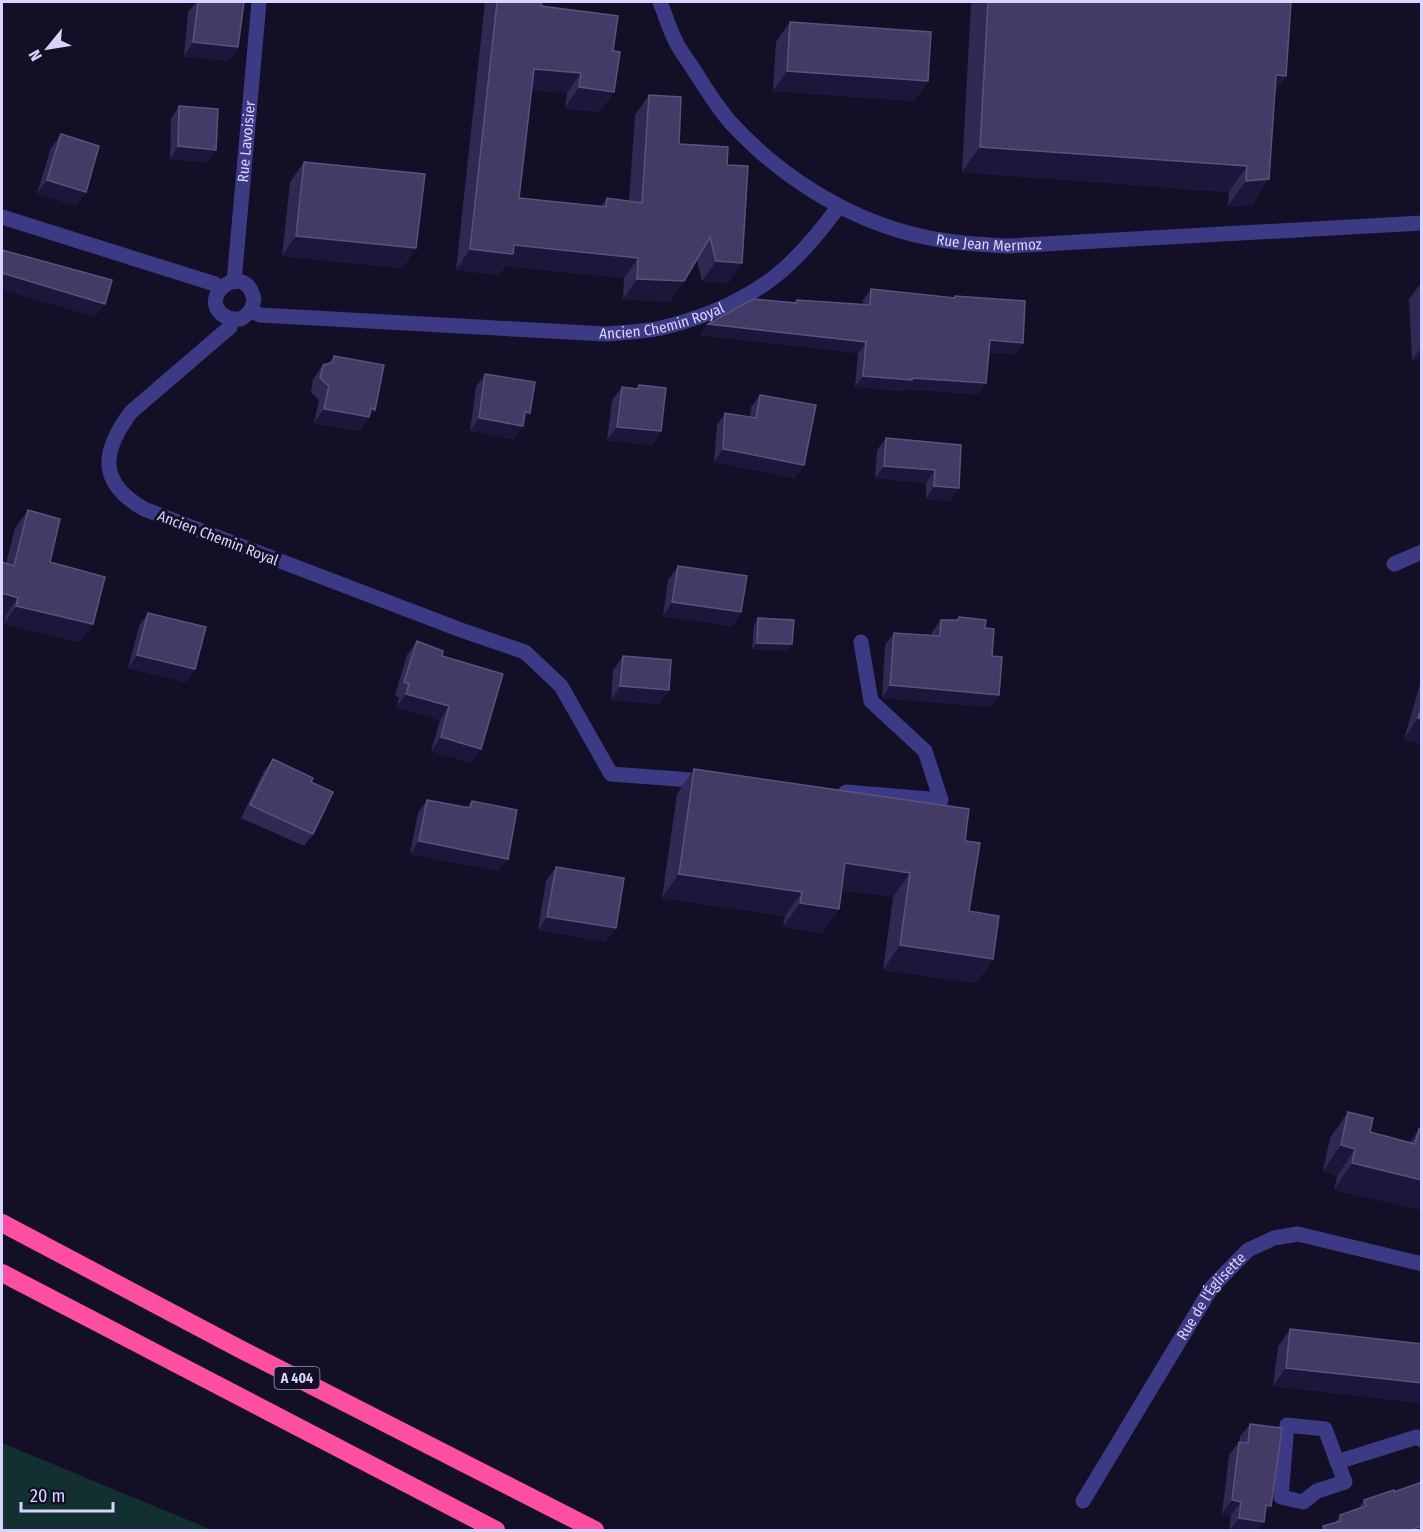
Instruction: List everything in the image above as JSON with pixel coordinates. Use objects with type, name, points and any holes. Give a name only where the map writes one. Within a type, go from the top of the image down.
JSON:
[{"type":"highway","name":"A 404","points":[[2,1223],[238,1348],[595,1530]]},
{"type":"highway","points":[[2,1274],[496,1530]]},
{"type":"street","name":"Rue Lavoisier","points":[[227,285],[260,2]]},
{"type":"street","name":"Rue Jean Mermoz","points":[[660,2],[675,40],[710,96],[731,123],[762,152],[797,180],[839,206],[908,233],[951,242],[1007,246],[1422,223]]},
{"type":"street","name":"Ancien Chemin Royal","points":[[715,782],[611,774],[561,686],[525,652],[461,630],[144,509],[126,499],[113,482],[108,467],[112,443],[118,429],[131,412],[230,327],[231,319],[241,319],[251,310],[260,315],[606,334],[660,328],[702,316],[750,293],[784,269],[813,241],[839,206]]},
{"type":"street","points":[[2,217],[216,285],[243,283],[253,294],[254,304],[251,310]]},
{"type":"street","points":[[227,285],[216,297],[217,309],[225,317],[231,319]]},
{"type":"street","points":[[1395,564],[1422,552]]},
{"type":"street","points":[[829,791],[941,800],[925,752],[871,701],[861,642]]},
{"type":"street","name":"Rue de l'Églisette","points":[[1083,1501],[1212,1287],[1248,1250],[1274,1238],[1298,1234],[1422,1264]]},
{"type":"street","points":[[1287,1425],[1325,1429],[1337,1462],[1345,1482],[1317,1491],[1303,1502],[1281,1497],[1287,1425]]},
{"type":"street","points":[[1337,1462],[1417,1437],[1422,1440]]},
{"type":"green space","points":[[2,1443],[212,1530],[2,1530]]},
{"type":"building","points":[[198,2],[244,2],[238,47],[193,42]]},
{"type":"building","points":[[497,2],[542,2],[541,6],[618,16],[613,51],[620,52],[614,92],[579,87],[581,73],[534,69],[519,198],[606,207],[607,198],[642,203],[649,95],[681,97],[679,144],[728,147],[727,165],[748,166],[742,263],[716,261],[710,237],[684,281],[637,279],[638,258],[514,245],[513,254],[470,249]]},
{"type":"building","points":[[988,2],[1291,2],[1286,76],[1276,75],[1269,179],[1246,181],[1247,166],[980,147]]},
{"type":"building","points":[[790,22],[931,32],[928,81],[787,71]]},
{"type":"building","points":[[179,106],[218,109],[216,150],[178,146]]},
{"type":"building","points":[[61,134],[99,146],[86,192],[47,180]]},
{"type":"building","points":[[304,162],[425,174],[416,248],[296,236]]},
{"type":"building","points":[[2,250],[112,280],[105,304],[2,273]]},
{"type":"building","points":[[871,289],[955,298],[955,296],[1025,301],[1023,343],[990,340],[986,383],[912,378],[912,380],[863,376],[866,342],[708,324],[753,299],[870,305]]},
{"type":"building","points":[[334,356],[384,365],[375,410],[371,408],[369,417],[324,409],[329,386],[320,378],[323,365],[333,362]]},
{"type":"building","points":[[485,374],[535,382],[530,413],[525,412],[523,426],[479,418]]},
{"type":"building","points":[[639,385],[666,388],[661,431],[617,427],[622,387],[638,389]]},
{"type":"building","points":[[760,395],[816,405],[804,465],[723,449],[725,413],[756,418]]},
{"type":"building","points":[[886,438],[961,445],[959,488],[934,486],[935,470],[884,466]]},
{"type":"building","points":[[28,510],[60,519],[50,562],[105,577],[93,624],[16,606],[18,598],[2,593],[2,562],[14,566]]},
{"type":"building","points":[[678,566],[747,576],[741,612],[672,602]]},
{"type":"building","points":[[148,613],[206,627],[195,669],[137,655]]},
{"type":"building","points":[[959,617],[986,620],[985,628],[994,629],[992,656],[1002,657],[999,695],[890,685],[894,633],[940,636],[941,620],[958,620]]},
{"type":"building","points":[[758,618],[794,620],[792,644],[757,643]]},
{"type":"building","points":[[417,641],[443,651],[442,656],[503,674],[481,749],[441,737],[449,706],[406,694],[409,684],[404,682]]},
{"type":"building","points":[[623,656],[671,660],[669,690],[620,686]]},
{"type":"building","points":[[1422,706],[1422,719],[1418,718]]},
{"type":"building","points":[[273,759],[313,778],[311,782],[333,792],[313,834],[250,805]]},
{"type":"building","points":[[694,769],[969,809],[965,841],[980,843],[969,911],[999,916],[993,959],[900,945],[910,873],[845,863],[839,909],[800,903],[802,892],[679,874]]},
{"type":"building","points":[[427,800],[470,808],[472,801],[517,810],[508,859],[419,841]]},
{"type":"building","points":[[556,867],[624,878],[616,928],[547,917]]},
{"type":"building","points":[[1348,1112],[1373,1118],[1370,1132],[1415,1144],[1419,1129],[1422,1130],[1422,1180],[1352,1163],[1355,1149],[1341,1145]]},
{"type":"building","points":[[1290,1329],[1422,1344],[1422,1383],[1286,1368]]},
{"type":"building","points":[[1250,1424],[1282,1428],[1271,1506],[1266,1505],[1264,1522],[1239,1518],[1241,1502],[1232,1500],[1239,1442],[1248,1443]]},
{"type":"building","points":[[1422,1482],[1422,1526],[1410,1530],[1325,1530],[1323,1526],[1341,1521],[1340,1515],[1366,1506],[1364,1500]]}]
